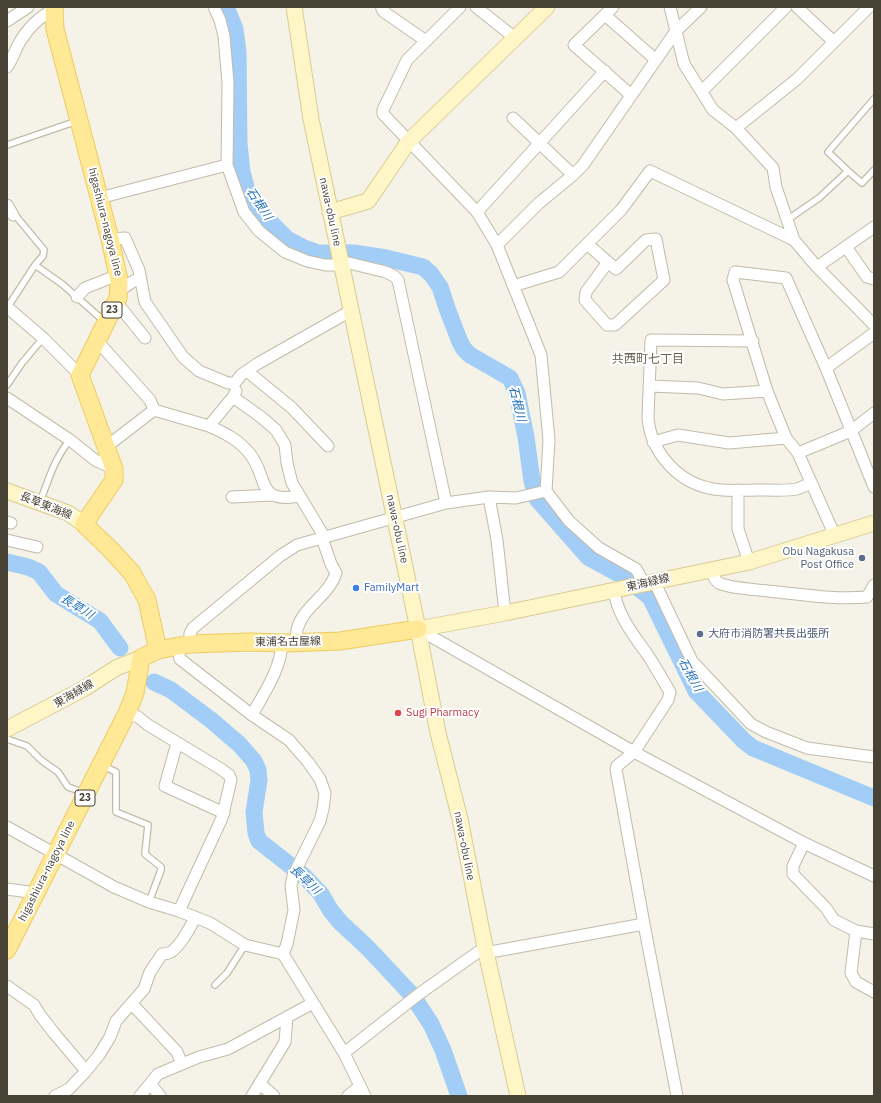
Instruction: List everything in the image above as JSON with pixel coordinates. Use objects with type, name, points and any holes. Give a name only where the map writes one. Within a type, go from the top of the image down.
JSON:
[{"type":"main road","name":"nawa-obu line","points":[[294,7],[311,119],[339,256],[352,310],[438,732],[460,819],[486,952],[518,1096]]},
{"type":"main road","points":[[330,212],[368,201],[408,141],[547,7]]},
{"type":"main road","name":"higashiura-nagoya line","points":[[54,8],[55,28],[110,240],[118,289]]},
{"type":"main road","name":"23","points":[[80,375],[106,323],[118,289]]},
{"type":"main road","points":[[80,375],[114,469],[114,480],[84,524],[132,573],[147,600],[158,650],[140,658]]},
{"type":"main road","name":"長草東海線","points":[[7,491],[68,513],[84,524]]},
{"type":"main road","name":"東海緑線","points":[[418,629],[505,614],[749,562],[874,523]]},
{"type":"main road","name":"東浦名古屋線","points":[[158,650],[183,645],[242,642],[289,643],[340,641],[418,629]]},
{"type":"main road","name":"higashiura-nagoya line","points":[[7,950],[127,713],[135,693],[140,658]]},
{"type":"main road","name":"東海緑線","points":[[7,729],[85,688],[116,668],[140,658]]},
{"type":"street","points":[[7,21],[28,7]]},
{"type":"street","points":[[214,7],[220,20],[224,36],[228,83],[227,165],[244,212],[259,231],[285,252],[307,262],[325,265],[339,256],[349,263],[386,272],[398,280],[446,503]]},
{"type":"street","points":[[384,7],[382,9],[384,12],[426,41]]},
{"type":"street","points":[[460,7],[407,60],[383,110],[383,114],[477,212],[497,245],[541,355],[548,440],[546,491],[569,521],[599,548],[636,569],[647,583],[692,661],[751,724],[766,732],[807,748],[874,757]]},
{"type":"street","points":[[476,7],[515,38]]},
{"type":"street","points":[[613,7],[574,44],[631,95]]},
{"type":"street","points":[[670,7],[684,64],[713,110],[736,128],[773,168],[776,187],[794,240],[817,267],[874,325]]},
{"type":"street","points":[[497,245],[539,202],[574,175],[583,165],[676,31],[701,7]]},
{"type":"street","points":[[702,91],[786,7]]},
{"type":"street","points":[[797,7],[834,42]]},
{"type":"street","points":[[736,128],[797,79],[869,7]]},
{"type":"street","points":[[7,67],[26,31],[32,24],[54,8]]},
{"type":"street","points":[[605,15],[656,60]]},
{"type":"street","points":[[477,212],[605,71]]},
{"type":"street","points":[[513,118],[574,175]]},
{"type":"street","points":[[99,198],[227,165]]},
{"type":"street","points":[[513,286],[559,272],[621,210],[650,171],[794,240]]},
{"type":"street","points":[[817,267],[874,227]]},
{"type":"street","points":[[110,240],[125,238],[139,270],[145,302],[183,357],[199,371],[228,383],[235,383]]},
{"type":"street","points":[[588,244],[616,269],[646,240],[656,239],[664,280],[615,325],[607,325],[585,300],[586,292],[608,262]]},
{"type":"street","points":[[846,247],[867,277],[874,279]]},
{"type":"street","points":[[835,536],[798,453],[786,438],[767,391],[753,341],[733,280],[736,272],[786,278],[826,368],[874,487]]},
{"type":"street","points":[[77,297],[85,288],[118,289],[124,288],[134,280],[140,279]]},
{"type":"street","points":[[118,289],[121,308],[145,338]]},
{"type":"street","points":[[7,306],[43,338],[80,375]]},
{"type":"street","points":[[235,383],[241,375],[257,364],[352,310]]},
{"type":"street","points":[[826,368],[874,333]]},
{"type":"street","points":[[753,341],[651,340],[648,428],[660,454],[670,466],[691,481],[710,488],[738,490],[796,489],[811,483]]},
{"type":"street","points":[[97,343],[100,344],[150,400],[154,410]]},
{"type":"street","points":[[247,372],[292,408],[328,446]]},
{"type":"street","points":[[209,426],[233,397],[237,389],[235,383]]},
{"type":"street","points":[[649,386],[698,388],[723,394],[767,391]]},
{"type":"street","points":[[233,397],[276,430],[285,445],[290,478],[323,538],[331,564],[336,573],[332,583],[303,616],[297,631],[281,655],[275,671],[252,715]]},
{"type":"street","points":[[8,401],[70,440],[95,460],[114,469]]},
{"type":"street","points":[[154,410],[209,426],[230,436],[243,446],[257,464],[264,486],[272,495]]},
{"type":"street","points":[[106,447],[154,410]]},
{"type":"street","points":[[798,453],[851,431],[874,413]]},
{"type":"street","points":[[654,442],[678,435],[729,443],[786,438]]},
{"type":"street","points":[[738,490],[738,529],[749,562]]},
{"type":"street","points":[[283,954],[287,944],[294,910],[290,886],[293,876],[320,821],[323,809],[324,793],[320,780],[308,762],[288,740],[252,715],[180,659],[183,645],[193,628],[280,556],[297,545],[446,503],[489,497],[516,498],[546,491]]},
{"type":"street","points":[[232,497],[272,495],[283,497],[300,496]]},
{"type":"street","points":[[489,497],[497,540],[505,614]]},
{"type":"street","points":[[7,540],[37,547]]},
{"type":"street","points":[[711,570],[713,578],[718,583],[738,588],[796,594],[850,598],[867,597],[874,585]]},
{"type":"street","points":[[618,590],[616,603],[623,620],[650,659],[670,692],[668,700],[634,752],[617,766],[616,769],[677,1096]]},
{"type":"street","points":[[418,629],[634,752],[804,843],[874,876]]},
{"type":"street","points":[[127,713],[138,717],[148,725],[229,776],[230,780],[224,813],[179,911]]},
{"type":"street","points":[[177,743],[165,786],[224,813]]},
{"type":"street","points":[[7,827],[114,887],[150,902],[210,923],[245,945],[283,954],[344,1053],[365,1096]]},
{"type":"street","points":[[804,843],[793,866],[793,874],[826,908],[834,920],[856,931],[874,934]]},
{"type":"street","points":[[7,889],[36,893]]},
{"type":"street","points":[[55,1096],[69,1089],[99,1055],[110,1037],[116,1021],[144,989],[150,972],[162,954],[170,953],[176,948],[192,924],[194,917]]},
{"type":"street","points":[[344,1053],[419,994],[478,952],[550,942],[644,924]]},
{"type":"street","points":[[856,931],[851,973],[856,982],[874,992]]},
{"type":"street","points":[[7,986],[34,1006],[54,1033],[86,1071]]},
{"type":"street","points":[[140,1096],[158,1074],[200,1057],[228,1049],[313,1003]]},
{"type":"street","points":[[132,1004],[177,1052],[182,1064]]},
{"type":"street","points":[[252,1096],[284,1042],[287,1017]]},
{"type":"street","points":[[260,1084],[274,1096]]},
{"type":"street","points":[[152,1086],[160,1096]]},
{"type":"street","points":[[348,1096],[360,1086]]},
{"type":"lane","points":[[874,99],[828,152],[862,183],[874,170]]},
{"type":"lane","points":[[7,145],[79,121]]},
{"type":"lane","points":[[786,220],[819,198],[848,171]]},
{"type":"lane","points":[[7,306],[35,265],[43,256],[44,250],[31,232],[10,210]]},
{"type":"lane","points":[[35,265],[62,284],[106,323]]},
{"type":"lane","points":[[7,385],[22,363],[43,338]]},
{"type":"lane","points":[[40,503],[59,455],[70,440]]},
{"type":"lane","points":[[7,739],[27,746],[41,760],[58,772],[68,787],[87,794]]},
{"type":"lane","points":[[101,764],[116,772],[116,812],[148,825],[146,854],[161,866],[150,902]]},
{"type":"lane","points":[[215,985],[227,973],[245,945]]},
{"type":"waterway","name":"石根川","points":[[226,7],[235,29],[238,52],[239,144],[242,172],[247,191],[265,217],[287,239],[304,248],[318,253],[354,253],[386,258],[423,267],[431,274],[440,287],[448,311],[464,349],[470,355],[510,378],[517,393],[526,437],[532,481],[537,499],[588,557],[619,574],[650,597],[696,691],[744,741],[753,748],[874,798]]},
{"type":"waterway","name":"長草川","points":[[7,562],[28,567],[39,572],[56,594],[100,621],[120,648]]},
{"type":"waterway","name":"長草川","points":[[154,682],[171,690],[211,720],[239,744],[254,761],[258,770],[259,780],[254,812],[256,833],[259,841],[305,877],[321,894],[331,911],[341,923],[367,947],[412,995],[431,1024],[443,1050],[459,1096]]},
{"type":"place","name":"Obu Nagakusa Post Office","points":[[862,558]]},
{"type":"place","name":"FamilyMart","points":[[356,588]]},
{"type":"place","name":"大府市消防署共長出張所","points":[[700,634]]},
{"type":"place","name":"Sugi Pharmacy","points":[[398,713]]},
{"type":"district","name":"共西町七丁目","points":[[648,360]]}]
